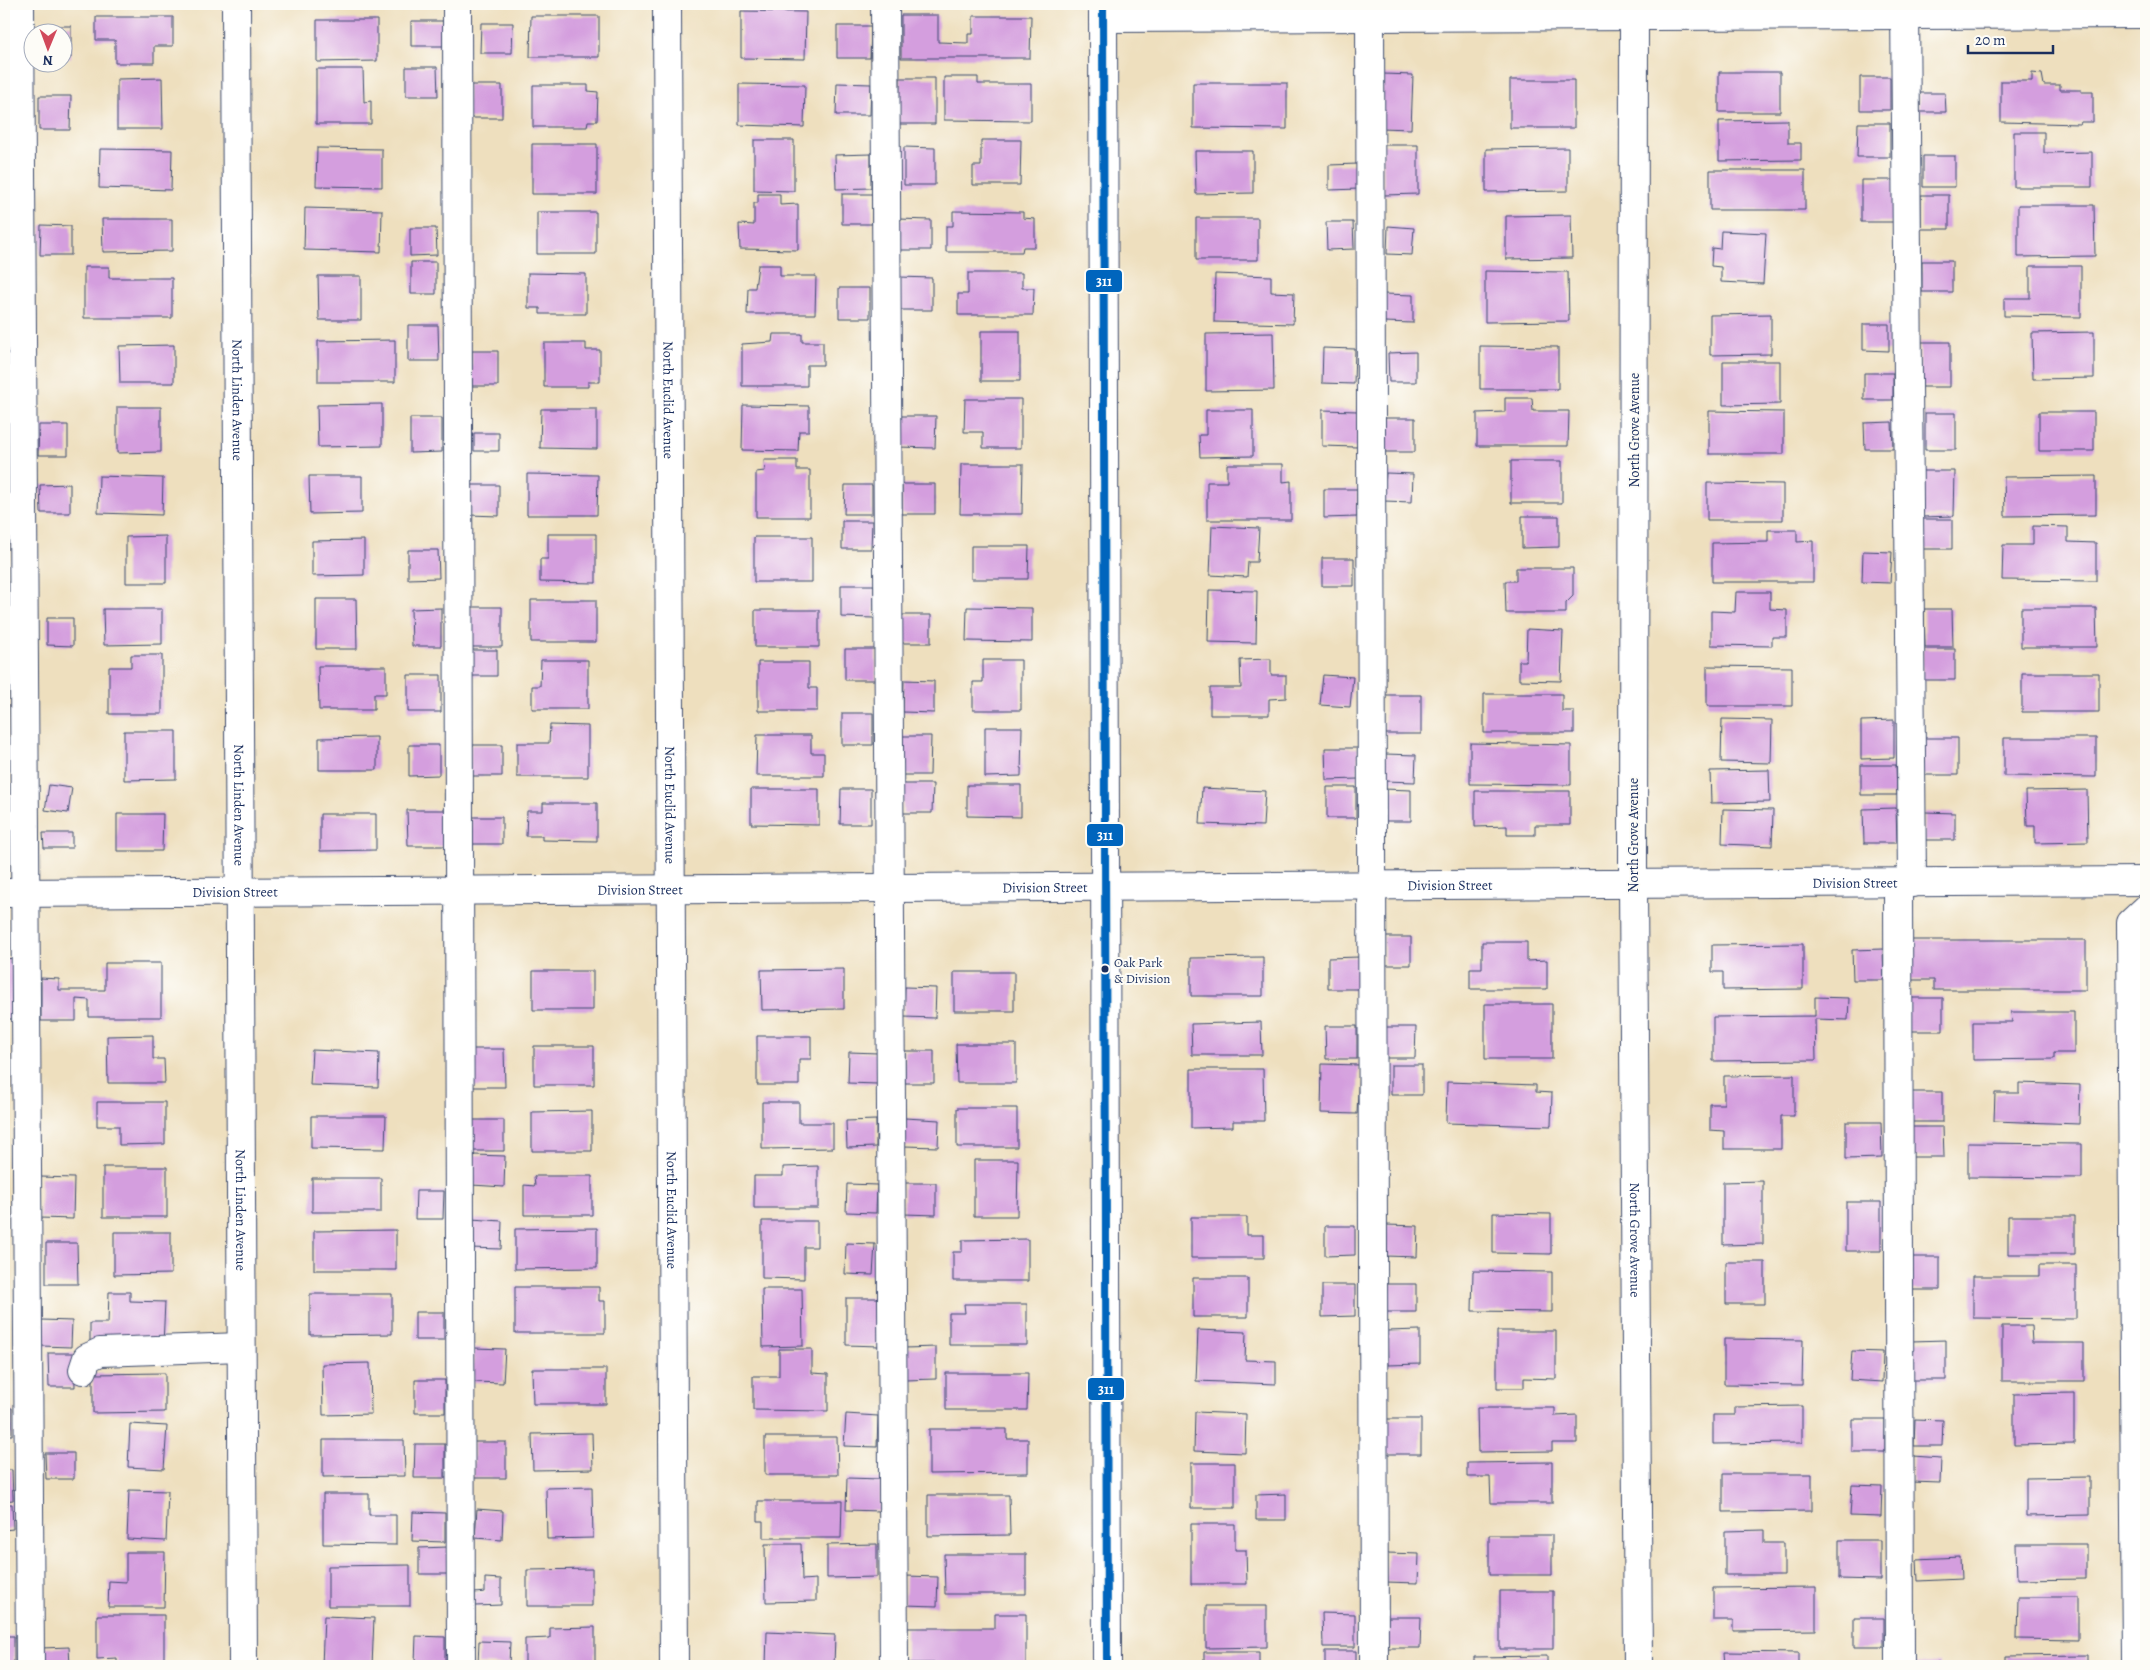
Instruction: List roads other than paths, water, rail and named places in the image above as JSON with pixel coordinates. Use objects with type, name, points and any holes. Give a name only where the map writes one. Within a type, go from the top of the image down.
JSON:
[{"type":"street","points":[[20,4],[15,893],[30,1666]]},
{"type":"street","name":"North Linden Avenue","points":[[236,4],[242,1666]]},
{"type":"street","points":[[457,4],[461,1666]]},
{"type":"street","name":"North Euclid Avenue","points":[[667,4],[674,1666]]},
{"type":"street","points":[[886,4],[894,1666]]},
{"type":"street","points":[[1900,1666],[1905,883],[1905,9]]},
{"type":"street","points":[[1107,1666],[1103,11],[1905,9],[2146,14]]},
{"type":"street","points":[[1370,10],[1374,1666]]},
{"type":"street","name":"North Grove Avenue","points":[[1634,10],[1633,884],[1638,1666]]},
{"type":"street","name":"Division Street","points":[[15,893],[2146,881]]},
{"type":"street","points":[[2136,1666],[2132,921],[2146,909]]},
{"type":"street","points":[[83,1370],[87,1358],[100,1352],[241,1347]]},
{"type":"place","name":"Oak Park & Division","points":[[1105,969]]}]
